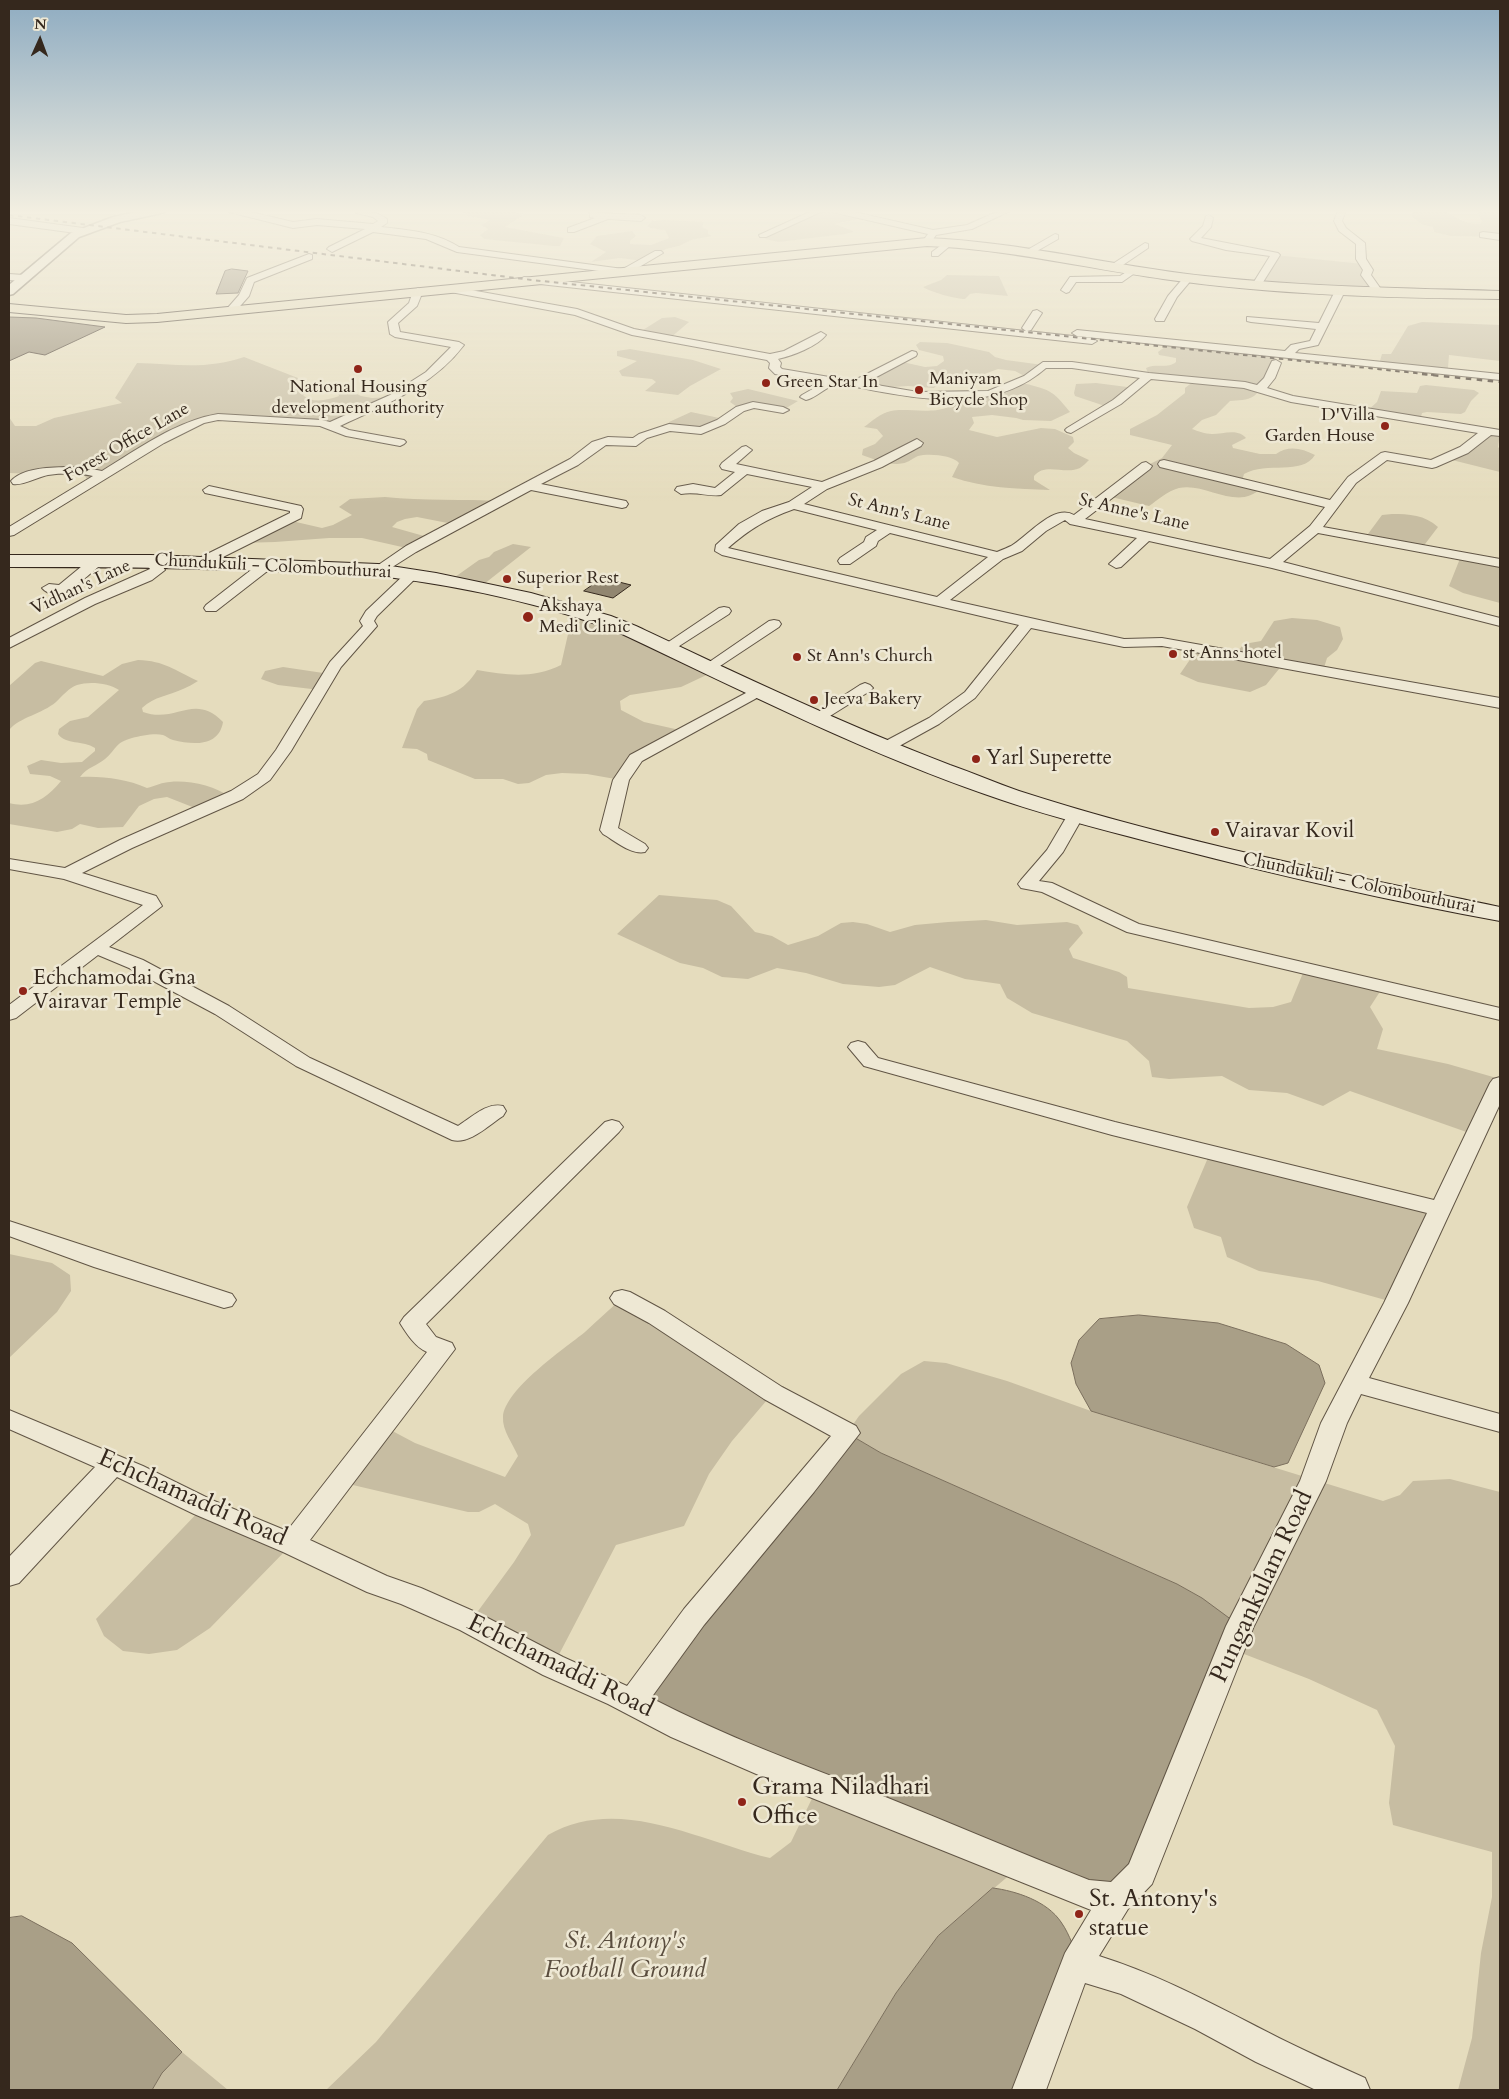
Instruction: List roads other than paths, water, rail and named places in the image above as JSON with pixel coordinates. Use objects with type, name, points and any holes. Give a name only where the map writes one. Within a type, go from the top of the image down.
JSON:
[{"type":"highway","points":[[9,308],[140,319],[260,308]]},
{"type":"main road","name":"Chundukuli - Colombouthurai","points":[[9,561],[151,561],[378,570],[436,579],[531,600],[604,620],[668,647],[817,718],[1009,795],[1076,815],[1277,868],[1500,914]]},
{"type":"street","points":[[230,311],[233,308]]},
{"type":"street","points":[[330,426],[394,397],[430,374],[459,346],[395,334],[393,322],[409,308]]},
{"type":"street","points":[[554,308],[577,312],[632,332],[770,357],[789,354],[817,340],[822,335]]},
{"type":"street","points":[[784,308],[1092,341],[1063,365]]},
{"type":"street","points":[[1160,319],[1166,308]]},
{"type":"street","points":[[1287,355],[1295,347],[1314,343],[1332,308]]},
{"type":"street","points":[[1027,328],[1037,313]]},
{"type":"street","points":[[1250,319],[1323,326]]},
{"type":"street","points":[[963,322],[1500,377]]},
{"type":"street","points":[[854,384],[912,354]]},
{"type":"street","points":[[770,357],[776,363],[774,368],[779,372],[918,395],[990,394],[1028,378],[1043,365],[1063,365],[1246,386],[1291,399],[1500,434]]},
{"type":"street","points":[[1259,389],[1265,386],[1276,363]]},
{"type":"street","points":[[1071,430],[1117,402],[1149,376]]},
{"type":"street","points":[[806,397],[834,381]]},
{"type":"street","points":[[378,570],[411,549],[574,462],[595,444],[610,439],[636,442],[643,436],[669,427],[701,431],[721,422],[740,408],[753,405],[783,410]]},
{"type":"street","name":"Forest Office Lane","points":[[9,532],[160,441],[208,417],[308,422],[330,426],[346,433],[400,442]]},
{"type":"street","points":[[1273,564],[1315,529],[1352,480],[1385,456],[1432,464],[1464,450],[1487,432]]},
{"type":"street","points":[[917,443],[878,464],[823,486],[793,505],[767,514],[744,527],[722,548],[722,551],[1028,623],[1124,643],[1171,643],[1500,703]]},
{"type":"street","name":"St Ann's Lane","points":[[746,450],[726,466],[823,486]]},
{"type":"street","points":[[1164,464],[1334,505]]},
{"type":"street","points":[[1075,521],[1146,466]]},
{"type":"street","points":[[17,481],[43,472],[68,469],[99,474],[99,478]]},
{"type":"street","points":[[681,490],[693,488],[717,492],[745,470]]},
{"type":"street","points":[[9,491],[39,476],[43,472]]},
{"type":"street","points":[[530,486],[622,504]]},
{"type":"street","points":[[200,563],[292,518],[296,515],[297,509],[209,490]]},
{"type":"street","name":"St Ann's Lane","points":[[793,505],[998,556]]},
{"type":"street","name":"St Anne's Lane","points":[[940,601],[998,556],[1017,548],[1041,528],[1066,516],[1075,521],[1273,564],[1500,622]]},
{"type":"street","points":[[845,561],[887,529]]},
{"type":"street","points":[[1315,529],[1500,563]]},
{"type":"street","points":[[1116,564],[1148,536]]},
{"type":"street","points":[[49,588],[62,589],[98,560]]},
{"type":"street","name":"Vidhan's Lane","points":[[9,644],[90,601],[147,577],[158,570],[151,561]]},
{"type":"street","points":[[211,608],[265,566]]},
{"type":"street","points":[[66,874],[126,844],[237,795],[264,777],[299,726],[335,665],[370,626],[367,621],[371,614],[411,576]]},
{"type":"street","points":[[668,647],[724,611]]},
{"type":"street","points":[[886,747],[934,721],[970,695],[1028,623]]},
{"type":"street","points":[[709,667],[774,624]]},
{"type":"street","points":[[817,718],[865,688]]},
{"type":"street","points":[[639,848],[609,830],[621,780],[636,758],[759,691]]},
{"type":"street","points":[[1076,815],[1054,852],[1027,884],[1046,888],[1133,928],[1500,1014]]},
{"type":"street","points":[[9,864],[66,874],[150,900],[153,906],[9,1014]]},
{"type":"street","points":[[96,948],[136,964],[222,1010],[303,1062],[459,1135],[496,1111]]},
{"type":"street","points":[[858,1047],[871,1062],[1112,1128],[1440,1210]]},
{"type":"street","name":"Pungankulam Road","points":[[1029,2090],[1076,1964],[1116,1898],[1141,1874],[1240,1626],[1313,1481],[1334,1423],[1396,1303],[1500,1083]]},
{"type":"street","points":[[292,1544],[443,1349],[428,1343],[412,1323],[612,1127]]},
{"type":"street","points":[[9,1228],[102,1262],[224,1300]]},
{"type":"street","points":[[622,1298],[657,1317],[773,1393],[847,1433],[718,1587],[648,1676],[632,1702]]},
{"type":"street","points":[[1354,1383],[1500,1423]]},
{"type":"street","name":"Echchamaddi Road","points":[[9,1419],[113,1464],[203,1507],[292,1544],[377,1584],[411,1596],[470,1622],[553,1666],[632,1702],[681,1728],[1088,1896],[1116,1898]]},
{"type":"street","points":[[9,1574],[113,1464]]},
{"type":"street","points":[[1076,1964],[1135,1984],[1353,2090]]},
{"type":"railway","points":[[797,308],[1434,375]]},
{"type":"railway","points":[[1422,374],[1500,382]]},
{"type":"place","name":"National Housing development authority","points":[[358,369]]},
{"type":"place","name":"Green Star In","points":[[766,383]]},
{"type":"place","name":"Maniyam Bicycle Shop","points":[[919,390]]},
{"type":"place","name":"D'Villa Garden House","points":[[1385,426]]},
{"type":"place","name":"Superior Rest","points":[[507,579]]},
{"type":"place","name":"Akshaya Medi Clinic","points":[[528,617]]},
{"type":"place","name":"st Anns hotel","points":[[1173,654]]},
{"type":"place","name":"St Ann's Church","points":[[797,657]]},
{"type":"place","name":"Jeeva Bakery","points":[[814,700]]},
{"type":"place","name":"Yarl Superette","points":[[976,759]]},
{"type":"place","name":"Vairavar Kovil","points":[[1215,832]]},
{"type":"place","name":"Echchamodai Gna Vairavar Temple","points":[[23,991]]},
{"type":"place","name":"Grama Niladhari Office","points":[[742,1802]]},
{"type":"place","name":"St. Antony's statue","points":[[1079,1914]]},
{"type":"park label","name":"St. Antony's Football Ground","points":[[625,1956]]}]
